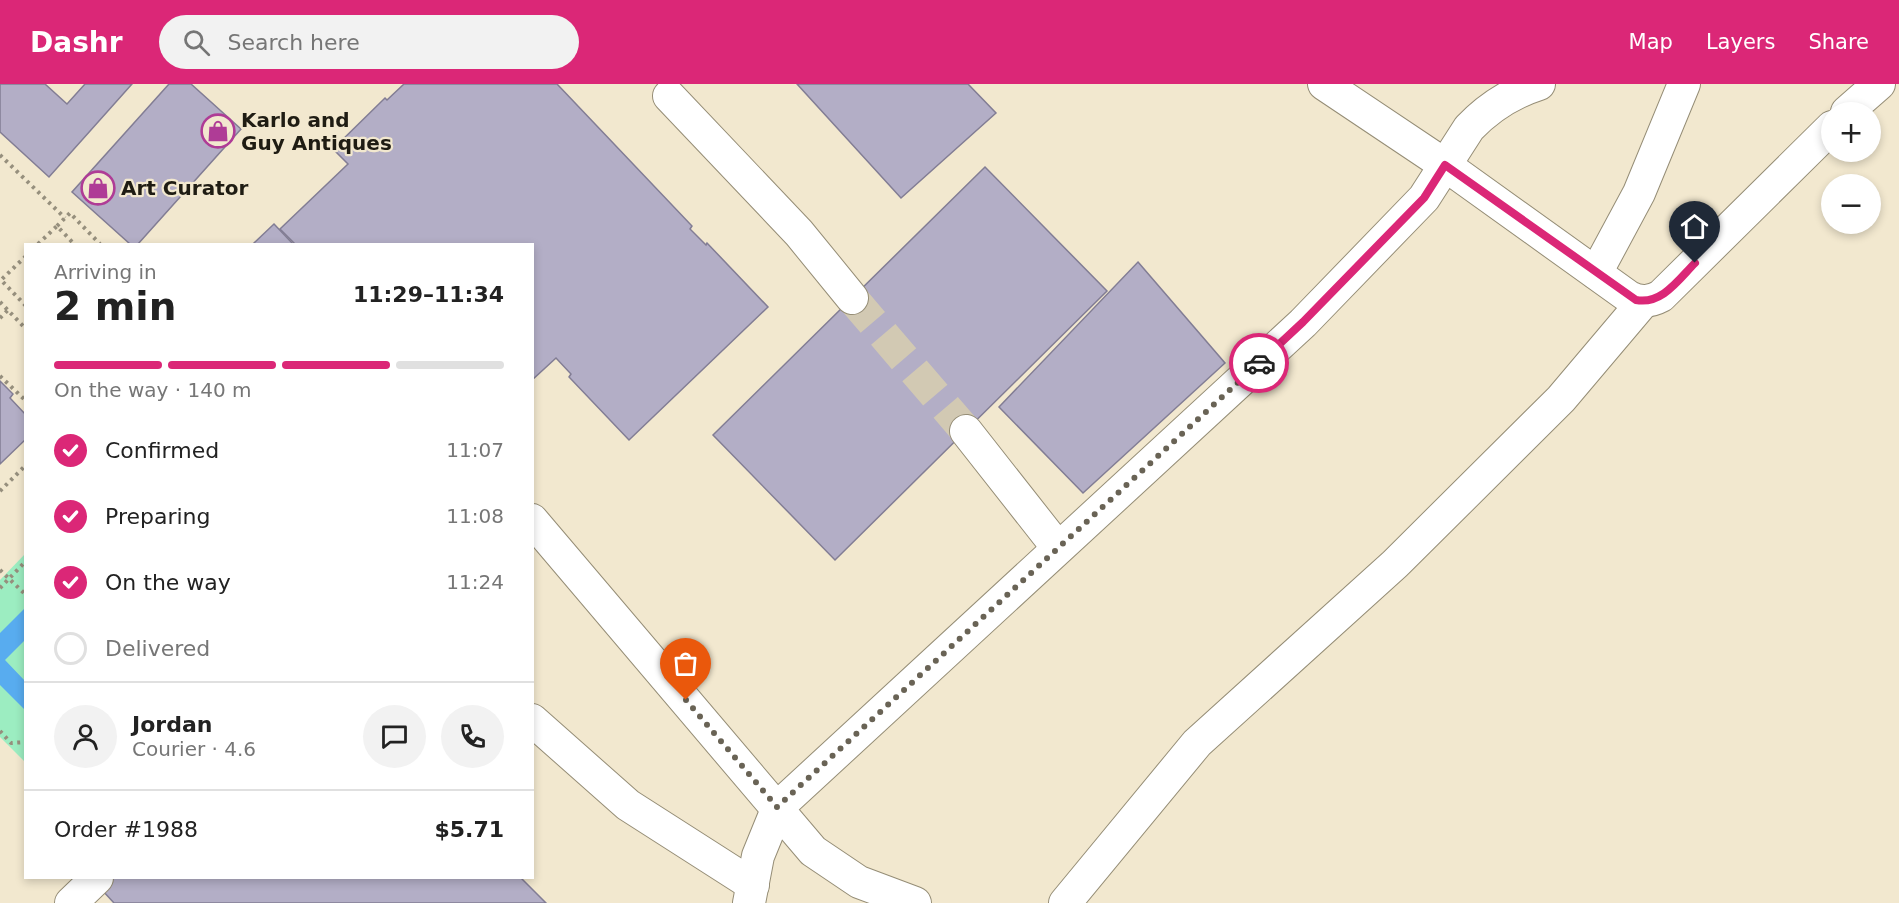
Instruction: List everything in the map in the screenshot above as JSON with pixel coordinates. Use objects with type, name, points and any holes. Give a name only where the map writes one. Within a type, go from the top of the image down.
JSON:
[{"type":"street","points":[[1324,84],[1445,165],[1629,297],[1643,302],[1653,301],[1661,296],[1821,138]]},
{"type":"street","points":[[534,722],[628,805],[751,894],[758,856],[777,807],[1303,322],[1424,198],[1469,128],[1489,109],[1519,91],[1539,84]]},
{"type":"street","points":[[1596,273],[1639,193],[1684,84]]},
{"type":"street","points":[[1858,102],[1879,84]]},
{"type":"street","points":[[668,88],[799,233],[852,298]]},
{"type":"street","points":[[1065,903],[1197,743],[1420,539],[1561,399],[1643,302]]},
{"type":"street","points":[[966,431],[1058,548]]},
{"type":"street","points":[[534,522],[813,851],[859,882],[915,903]]},
{"type":"street","points":[[71,903],[96,879]]},
{"type":"path","points":[[0,155],[65,218]]},
{"type":"path","points":[[39,243],[70,213],[99,243]]},
{"type":"path","points":[[57,226],[73,243]]},
{"type":"path","points":[[24,258],[0,280],[24,304]]},
{"type":"path","points":[[0,302],[24,327]]},
{"type":"path","points":[[0,318],[8,310]]},
{"type":"path","points":[[0,376],[24,399]]},
{"type":"path","points":[[0,490],[24,467]]},
{"type":"path","points":[[0,588],[24,563]]},
{"type":"path","points":[[0,570],[24,593]]},
{"type":"path","points":[[0,731],[11,742],[24,742]]},
{"type":"green space","points":[[24,555],[24,761],[0,737],[0,580]]},
{"type":"water","points":[[24,609],[24,641],[5,660],[24,680],[24,709],[0,685],[0,633]]},
{"type":"building","points":[[0,84],[45,84],[67,104],[85,84],[132,84],[49,177],[0,132]]},
{"type":"building","points":[[169,84],[191,84],[241,129],[139,243],[129,243],[72,192]]},
{"type":"building","points":[[404,84],[557,84],[692,226],[690,229],[706,245],[707,243],[768,307],[629,440],[569,377],[571,374],[556,358],[534,378],[534,243],[294,243],[280,229],[348,164],[333,149],[385,98],[387,100]]},
{"type":"building","points":[[797,84],[968,84],[996,113],[901,198]]},
{"type":"building","points":[[985,167],[1107,291],[835,560],[713,435]]},
{"type":"building","points":[[274,224],[292,243],[254,243]]},
{"type":"building","points":[[1138,262],[1225,363],[1083,493],[999,407]]},
{"type":"building","points":[[0,381],[13,394],[10,398],[24,413],[24,441],[0,464]]},
{"type":"building","points":[[92,879],[522,879],[546,903],[114,903]]},
{"type":"tunnel","points":[[852,298],[966,431]]},
{"type":"way so far","points":[[686,700],[777,807],[1259,363]]},
{"type":"place","name":"Karlo and Guy Antiques","points":[[218,131]]},
{"type":"place","name":"Art Curator","points":[[98,188]]},
{"type":"route","points":[[1259,363],[1303,322],[1424,198],[1445,165],[1636,300],[1653,301],[1661,296],[1695,263]]}]
